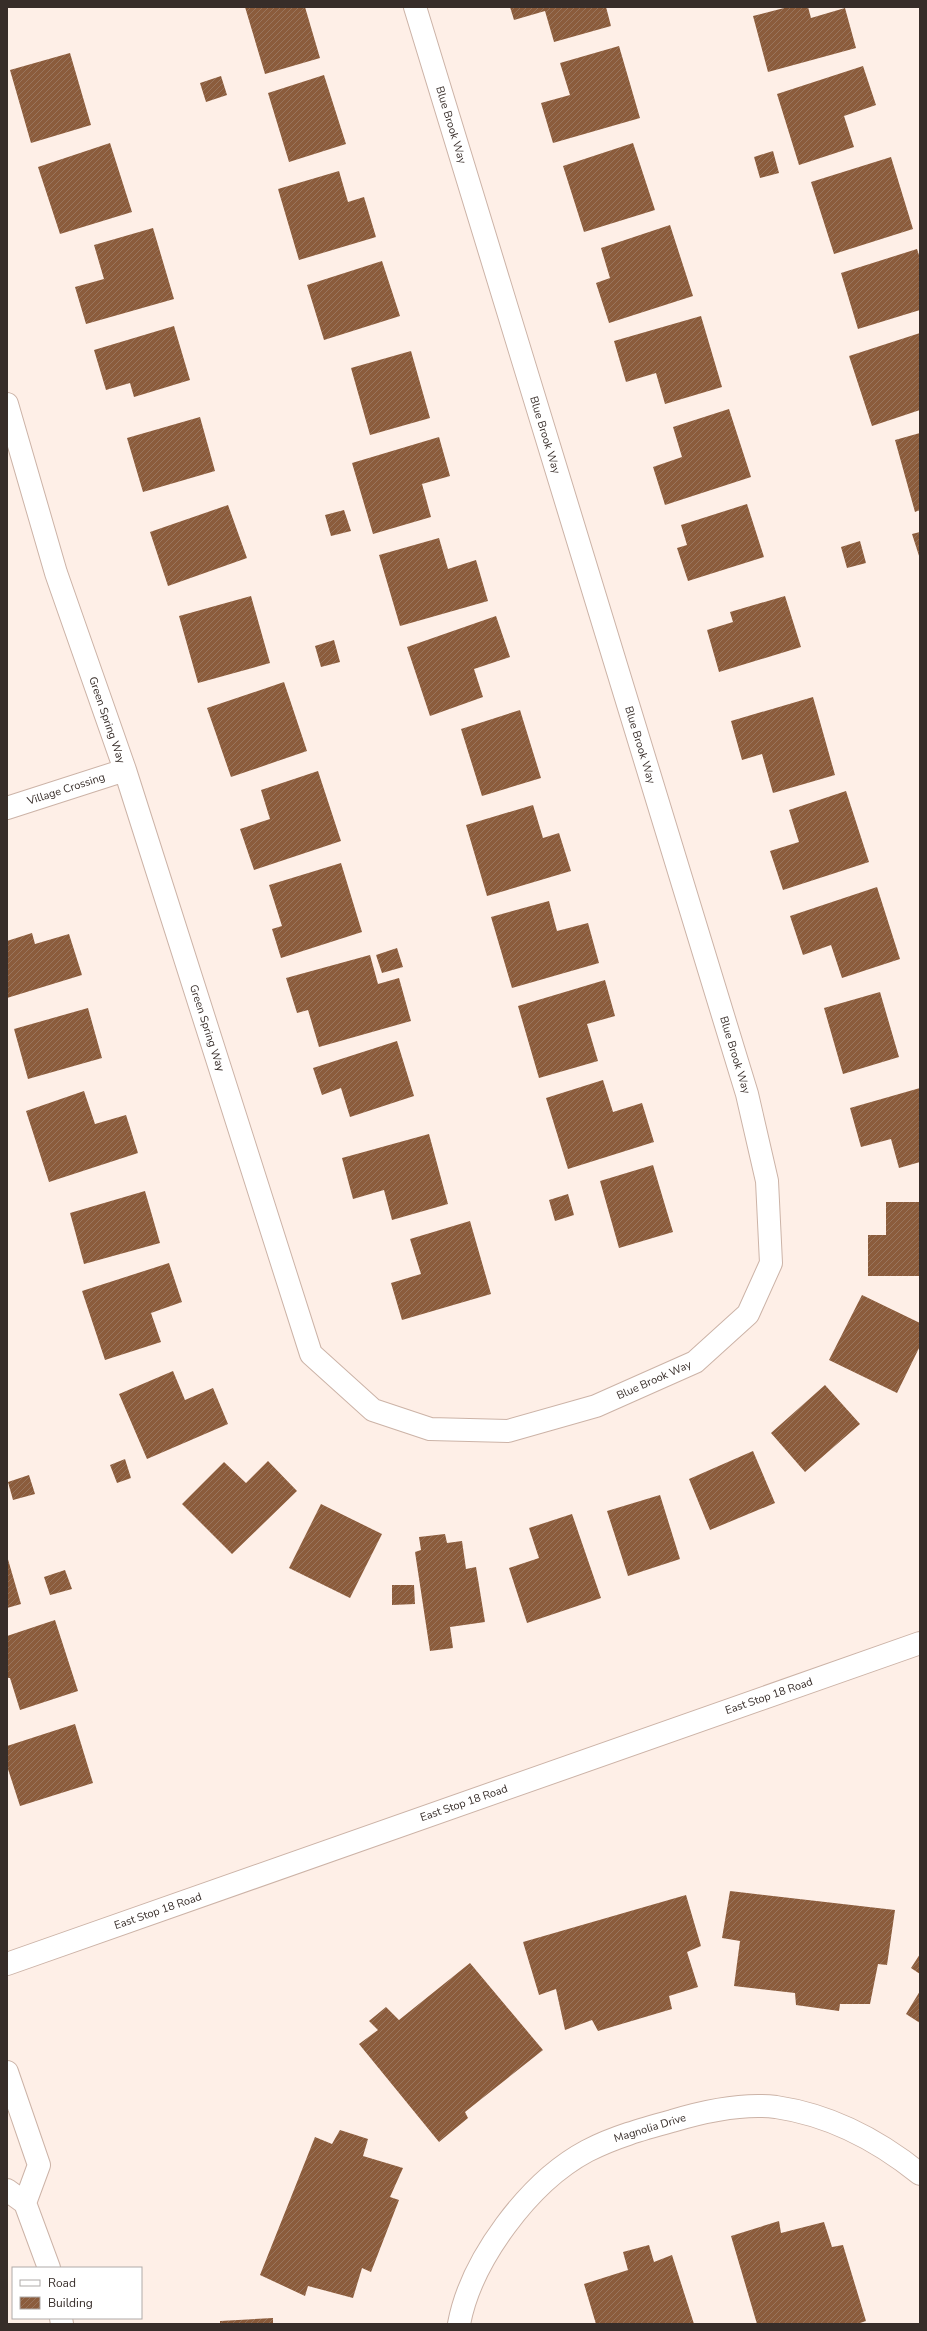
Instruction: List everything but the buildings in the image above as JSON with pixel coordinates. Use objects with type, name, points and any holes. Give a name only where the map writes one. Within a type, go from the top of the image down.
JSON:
[{"type":"street","name":"Blue Brook Way","points":[[415,7],[747,1094],[768,1181],[771,1263],[748,1314],[695,1362],[596,1406]]},
{"type":"street","name":"Green Spring Way","points":[[7,404],[56,573],[125,770],[311,1354],[373,1410],[430,1429],[508,1431],[596,1406]]},
{"type":"street","name":"Village Crossing","points":[[7,808],[125,770]]},
{"type":"street","name":"East Stop 18 Road","points":[[7,1964],[920,1643]]},
{"type":"street","points":[[7,2072],[39,2165],[25,2203]]},
{"type":"street","name":"Magnolia Drive","points":[[459,2324],[462,2308],[473,2280],[507,2221],[558,2171],[585,2152],[614,2138],[691,2116],[732,2107],[776,2107],[816,2117],[852,2129],[882,2145],[920,2174]]},
{"type":"street","points":[[7,2190],[25,2203],[49,2267]]}]
